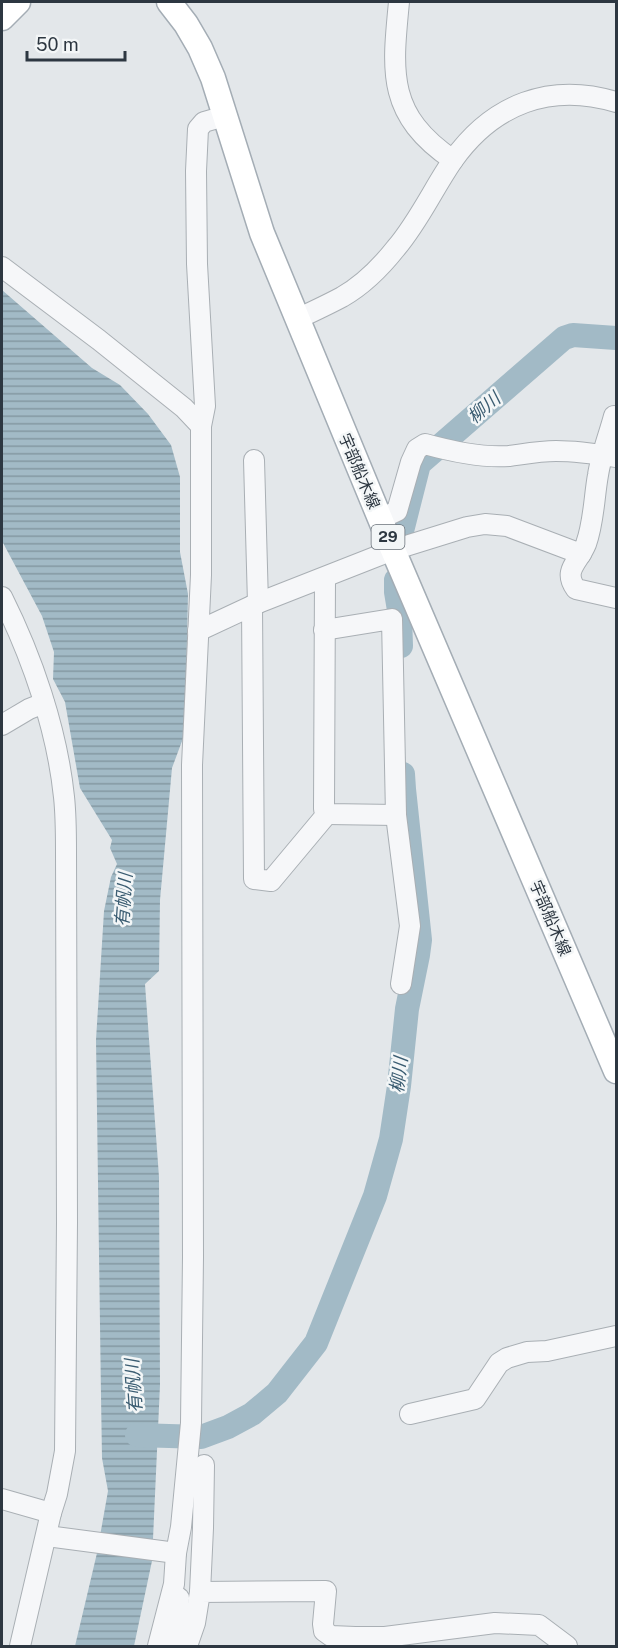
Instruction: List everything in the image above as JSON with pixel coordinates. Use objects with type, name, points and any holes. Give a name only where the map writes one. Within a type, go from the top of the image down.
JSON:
[{"type":"main road","points":[[2,18],[18,2]]},
{"type":"main road","name":"宇部船木線","points":[[169,2],[186,24],[200,48],[213,78],[262,233],[393,550],[616,1071]]},
{"type":"street","points":[[399,2],[394,64],[401,100],[417,129],[438,150],[453,160]]},
{"type":"street","points":[[297,319],[343,296],[386,260],[413,225],[453,160],[493,119],[522,103],[552,95],[599,97],[616,102]]},
{"type":"street","points":[[158,1647],[174,1584],[173,1555],[181,1527],[191,1423],[194,1046],[192,765],[201,575],[201,426],[205,406],[197,264],[196,171],[198,129],[204,122],[225,116]]},
{"type":"street","points":[[2,267],[99,340],[184,408],[201,426]]},
{"type":"street","points":[[614,416],[610,456],[598,471],[586,544],[570,576],[576,590],[616,598]]},
{"type":"street","points":[[380,519],[397,511],[414,455],[417,449],[425,444],[493,456],[557,451],[610,456]]},
{"type":"street","points":[[254,460],[254,879],[271,880],[327,814],[396,814]]},
{"type":"street","points":[[198,631],[255,605],[393,550],[467,526],[485,524],[507,526],[581,554]]},
{"type":"street","points":[[325,578],[324,809],[327,814]]},
{"type":"street","points":[[2,597],[19,631],[44,703],[64,797],[66,852],[67,1222],[64,1451],[57,1494],[51,1513],[50,1536],[20,1647]]},
{"type":"street","points":[[324,630],[392,619],[396,814],[410,926],[401,984]]},
{"type":"street","points":[[2,725],[44,703]]},
{"type":"street","points":[[410,1414],[475,1399],[499,1363],[507,1358],[527,1352],[547,1351],[616,1336]]},
{"type":"street","points":[[181,1527],[188,1522],[196,1500],[197,1476],[204,1465],[200,1592],[195,1623],[187,1647]]},
{"type":"street","points":[[2,1499],[51,1513]]},
{"type":"street","points":[[50,1536],[173,1555]]},
{"type":"street","points":[[173,1555],[180,1581],[177,1647]]},
{"type":"street","points":[[200,1592],[326,1591],[321,1639],[331,1636],[386,1637],[495,1623],[528,1624],[539,1625],[567,1647]]},
{"type":"water","name":"有帆川","points":[[2,290],[92,368],[120,385],[148,414],[171,445],[180,477],[180,552],[188,594],[185,733],[172,768],[160,900],[159,971],[145,984],[159,1177],[160,1385],[152,1561],[134,1646],[75,1646],[97,1553],[108,1491],[102,1458],[96,1040],[104,911],[111,877],[117,864],[110,848],[112,840],[80,788],[65,702],[53,679],[54,652],[42,616],[2,541]]},
{"type":"waterway","name":"柳川","points":[[401,535],[419,464],[564,338],[573,335],[616,338]]},
{"type":"waterway","name":"柳川","points":[[396,580],[401,646]]},
{"type":"waterway","name":"柳川","points":[[137,1435],[201,1437],[228,1427],[252,1414],[277,1393],[316,1343],[375,1196],[391,1139],[407,1009],[420,940],[403,774]]}]
